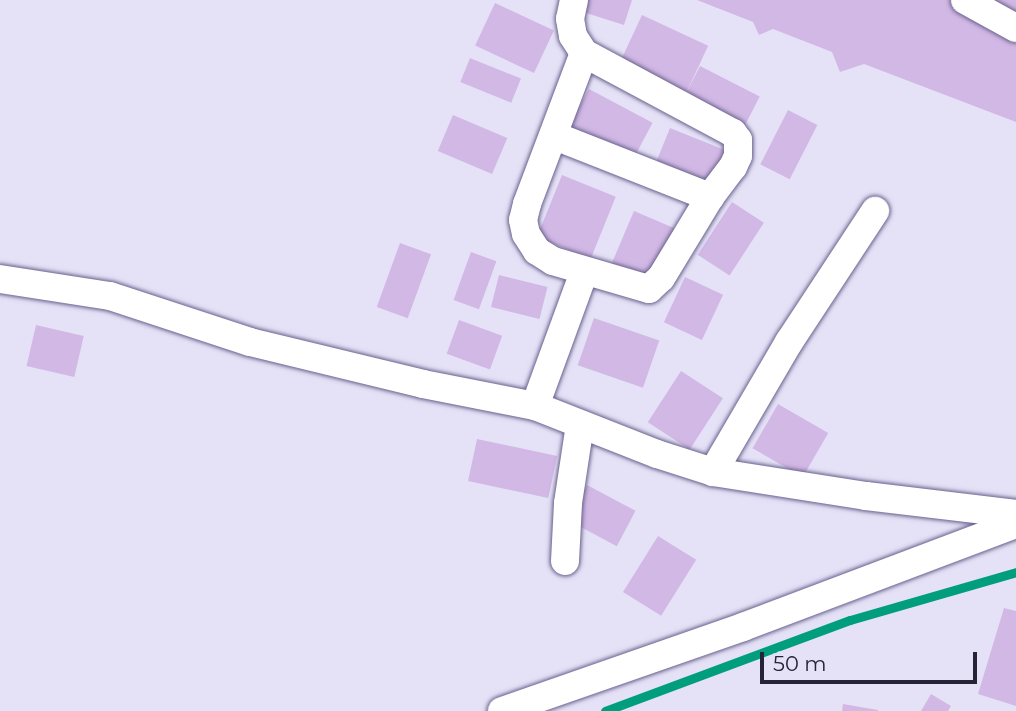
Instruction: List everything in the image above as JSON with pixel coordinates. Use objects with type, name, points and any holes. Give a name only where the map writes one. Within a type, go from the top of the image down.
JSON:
[{"type":"street","points":[[574,0],[570,19],[573,36],[584,53],[736,137],[739,145],[733,167],[710,197],[653,288],[630,286],[553,261],[537,251],[526,234],[523,220],[527,204],[555,136],[584,53]]},
{"type":"street","points":[[965,0],[1016,28]]},
{"type":"street","points":[[555,136],[710,197]]},
{"type":"street","points":[[713,472],[789,342],[875,211]]},
{"type":"street","points":[[535,406],[584,272]]},
{"type":"street","points":[[0,279],[110,296],[250,342],[423,384],[535,406],[657,454],[713,472],[866,496],[1016,514]]},
{"type":"street","points":[[565,561],[566,522],[580,425]]},
{"type":"street","points":[[502,711],[743,627],[1016,524]]},
{"type":"building","points":[[587,0],[632,0],[624,25],[583,12]]},
{"type":"building","points":[[697,0],[1016,0],[1016,122],[864,64],[840,72],[832,52],[773,29],[759,35],[753,22]]},
{"type":"building","points":[[495,3],[554,30],[534,73],[475,46]]},
{"type":"building","points":[[642,15],[708,46],[684,98],[618,67]]},
{"type":"building","points":[[470,58],[521,79],[511,103],[460,82]]},
{"type":"building","points":[[700,66],[760,96],[742,132],[682,102]]},
{"type":"building","points":[[589,89],[653,123],[632,162],[568,128]]},
{"type":"building","points":[[788,110],[817,125],[790,179],[760,164]]},
{"type":"building","points":[[453,115],[507,138],[492,174],[438,151]]},
{"type":"building","points":[[670,128],[728,152],[713,189],[655,165]]},
{"type":"building","points":[[562,175],[616,197],[591,259],[537,237]]},
{"type":"building","points":[[732,202],[764,223],[730,276],[698,255]]},
{"type":"building","points":[[634,211],[675,228],[650,285],[610,268]]},
{"type":"building","points":[[400,243],[431,254],[408,318],[377,307]]},
{"type":"building","points":[[471,252],[496,261],[479,309],[454,300]]},
{"type":"building","points":[[499,275],[548,287],[540,319],[491,307]]},
{"type":"building","points":[[685,277],[723,295],[702,340],[664,322]]},
{"type":"building","points":[[594,318],[659,340],[643,388],[578,365]]},
{"type":"building","points":[[459,320],[502,336],[490,370],[447,354]]},
{"type":"building","points":[[36,325],[84,336],[74,377],[27,366]]},
{"type":"building","points":[[681,371],[723,398],[690,449],[648,422]]},
{"type":"building","points":[[778,404],[828,433],[803,477],[752,448]]},
{"type":"building","points":[[477,439],[557,456],[548,498],[468,481]]},
{"type":"building","points":[[587,485],[636,511],[617,546],[568,520]]},
{"type":"building","points":[[658,536],[696,560],[661,616],[623,592]]},
{"type":"building","points":[[1004,608],[1016,611],[1016,706],[978,694]]},
{"type":"building","points":[[931,694],[951,706],[948,711],[921,711]]},
{"type":"building","points":[[843,704],[878,710],[878,711],[842,711]]},
{"type":"waterway","points":[[605,711],[850,620],[1016,572]]}]
